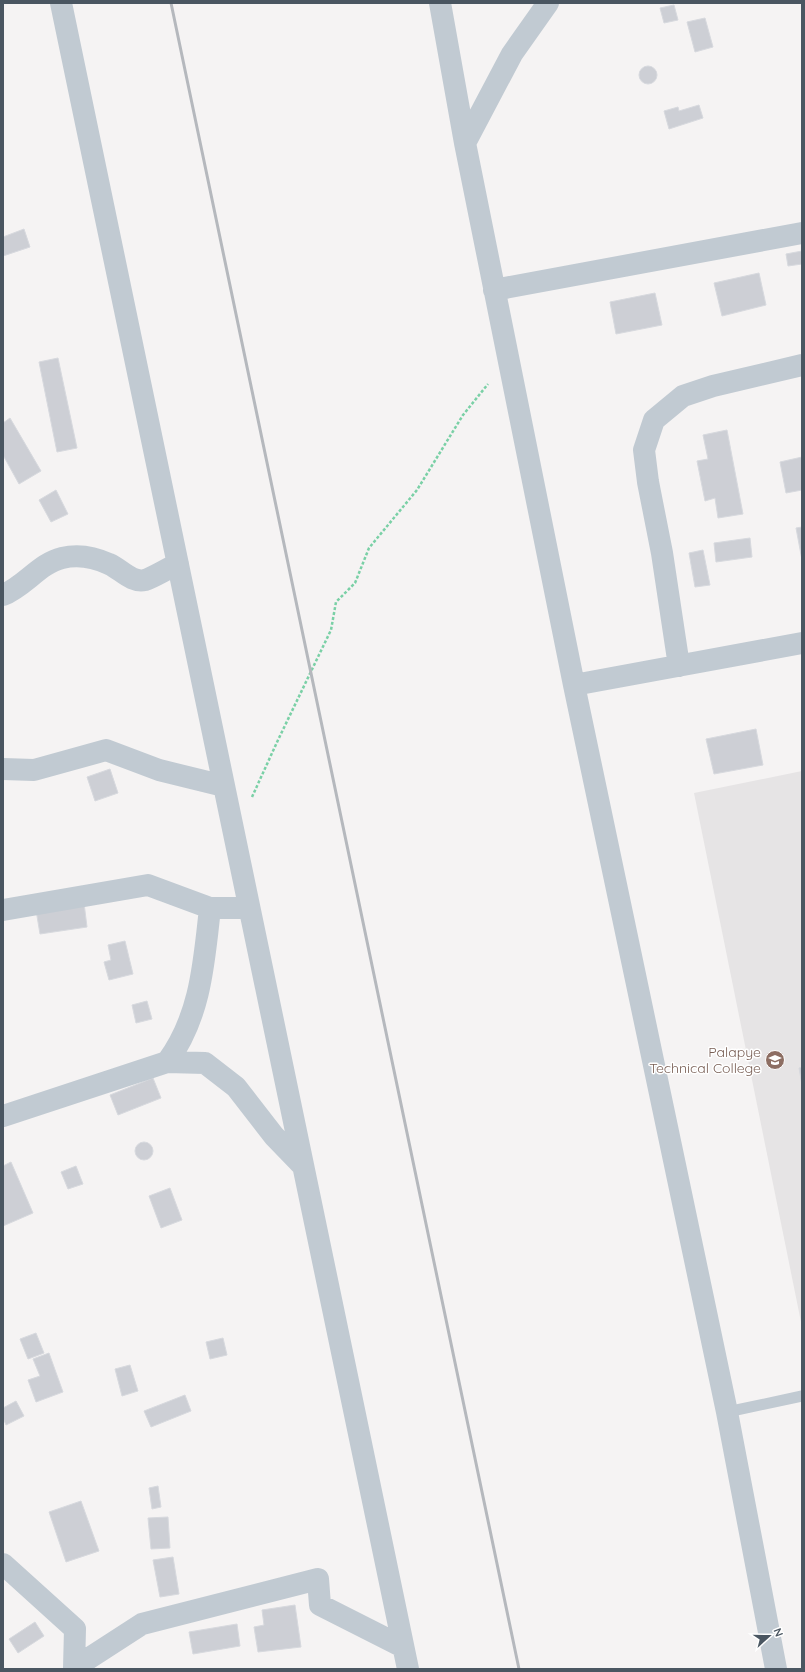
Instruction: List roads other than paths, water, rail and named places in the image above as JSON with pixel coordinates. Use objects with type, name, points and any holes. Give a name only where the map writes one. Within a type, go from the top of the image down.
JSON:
[{"type":"street","points":[[61,3],[408,1669]]},
{"type":"street","points":[[440,3],[465,143],[494,290],[509,358],[574,685],[727,1412],[776,1669]]},
{"type":"street","points":[[465,143],[512,54],[548,3]]},
{"type":"street","points":[[494,290],[802,233]]},
{"type":"street","points":[[679,666],[662,553],[648,482],[644,450],[654,420],[683,396],[713,386],[802,365]]},
{"type":"street","points":[[3,595],[13,591],[42,568],[60,558],[83,556],[110,564],[129,577],[144,580],[178,564]]},
{"type":"street","points":[[574,685],[802,643]]},
{"type":"street","points":[[3,769],[34,770],[106,750],[159,770],[224,786]]},
{"type":"street","points":[[3,910],[148,885],[210,908],[249,908]]},
{"type":"street","points":[[167,1062],[179,1046],[190,1019],[201,982],[210,908]]},
{"type":"street","points":[[3,1116],[167,1062],[205,1063],[236,1087],[274,1136],[303,1166]]},
{"type":"street","points":[[3,1564],[76,1629],[76,1668]]},
{"type":"street","points":[[76,1668],[142,1624],[318,1579],[320,1605],[403,1647]]},
{"type":"lane","points":[[727,1412],[802,1396]]},
{"type":"railway","points":[[171,3],[519,1669]]},
{"type":"place","name":"Palapye Technical College","points":[[775,1060]]}]
